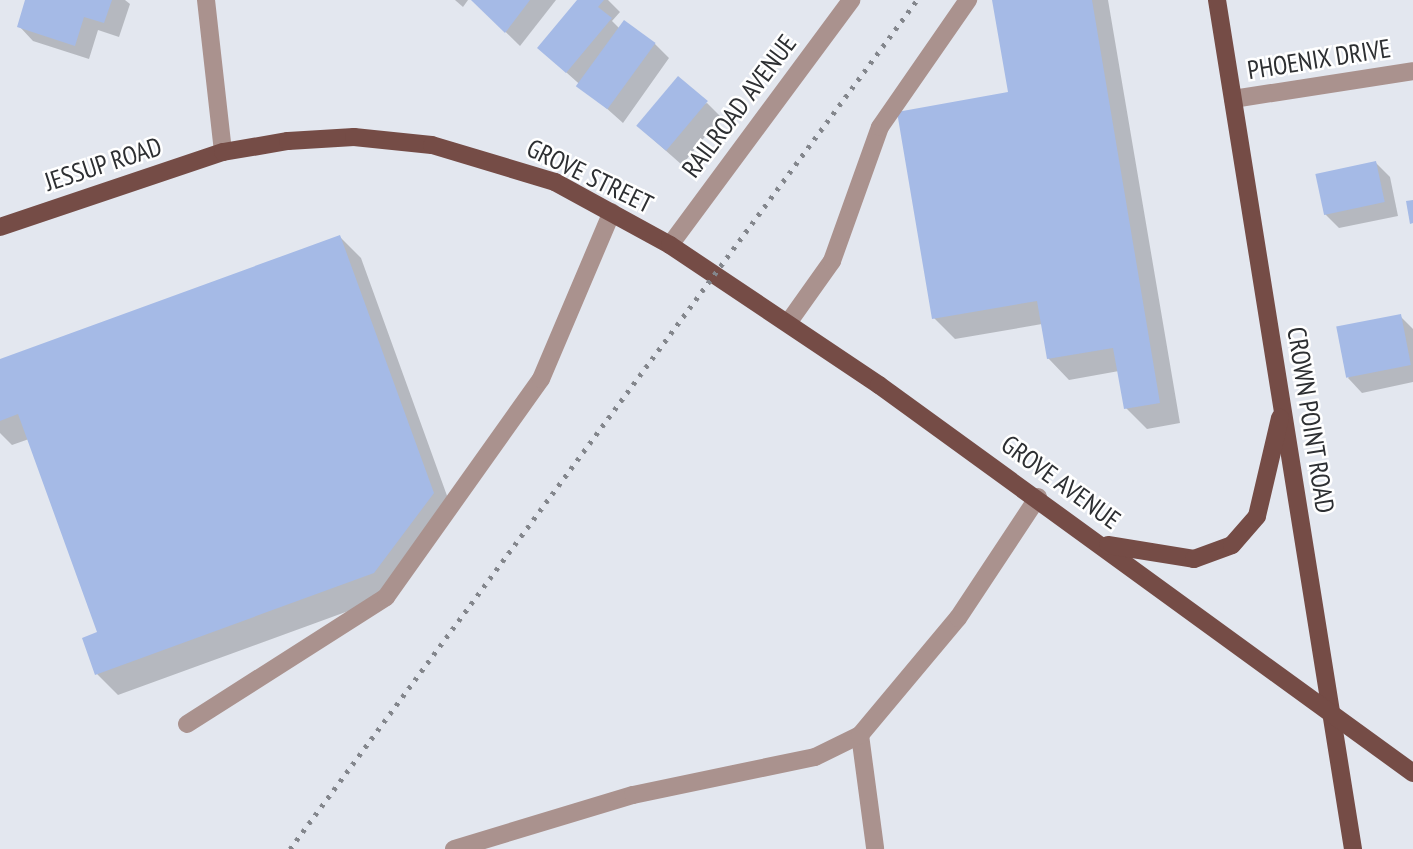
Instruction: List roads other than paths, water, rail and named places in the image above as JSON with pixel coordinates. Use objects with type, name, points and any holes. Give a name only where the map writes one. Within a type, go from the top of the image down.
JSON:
[{"type":"main road","name":"CROWN POINT ROAD","points":[[1217,0],[1353,849]]},
{"type":"main road","name":"GROVE STREET","points":[[223,152],[354,137],[432,145],[496,161],[612,212],[670,245]]},
{"type":"main road","name":"JESSUP ROAD","points":[[0,227],[223,152]]},
{"type":"main road","name":"GROVE AVENUE","points":[[670,245],[788,323],[1038,497],[1413,773]]},
{"type":"main road","points":[[1103,544],[1194,559],[1232,545],[1257,516],[1282,408]]},
{"type":"street","points":[[206,0],[223,152]]},
{"type":"street","name":"RAILROAD AVENUE","points":[[670,245],[851,0]]},
{"type":"street","points":[[788,323],[832,261],[880,127],[968,0]]},
{"type":"street","name":"PHOENIX DRIVE","points":[[1233,99],[1413,71]]},
{"type":"street","points":[[187,724],[386,597],[541,379],[612,212]]},
{"type":"street","points":[[454,849],[633,795],[815,757],[860,735],[958,618],[1038,497]]},
{"type":"street","points":[[860,735],[875,848]]},
{"type":"railway","points":[[290,849],[917,0]]}]
